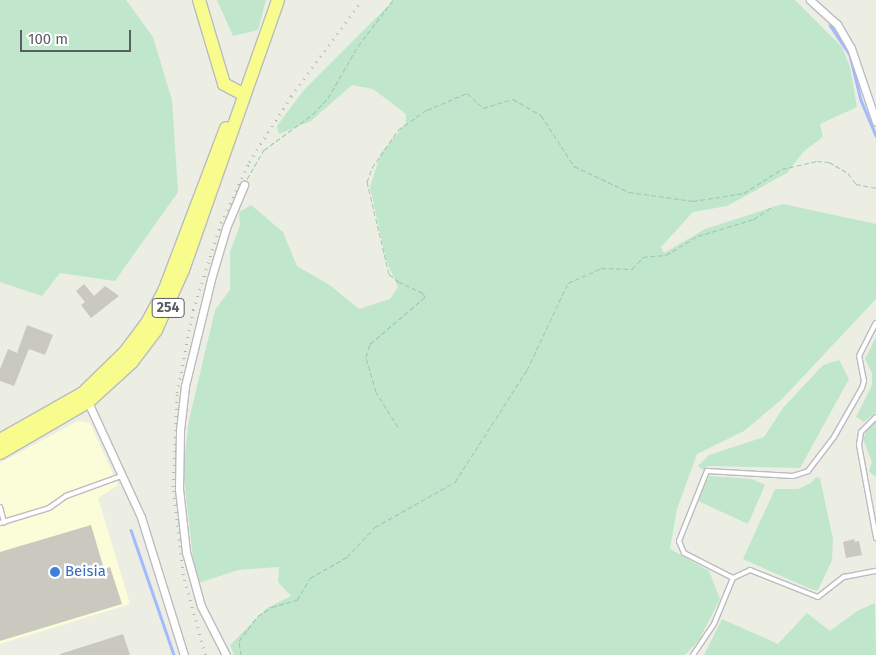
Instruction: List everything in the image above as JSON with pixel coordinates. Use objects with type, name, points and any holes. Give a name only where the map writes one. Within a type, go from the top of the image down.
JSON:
[{"type":"highway","points":[[199,0],[224,84],[243,94]]},
{"type":"highway","name":"254","points":[[0,453],[85,397],[125,352],[165,289],[225,131],[243,94],[278,0]]},
{"type":"highway","name":"254","points":[[0,440],[85,397]]},
{"type":"street","points":[[810,0],[838,24],[851,48],[876,122]]},
{"type":"street","points":[[226,655],[201,606],[186,552],[179,489],[180,430],[185,386],[211,279],[226,228],[244,185]]},
{"type":"street","points":[[85,397],[145,527],[156,571],[184,655]]},
{"type":"lane","points":[[734,578],[684,553],[679,540],[707,470],[793,476],[808,471],[834,437],[862,388],[864,381],[859,356],[876,323]]},
{"type":"lane","points":[[876,417],[861,432],[859,445],[876,538]]},
{"type":"lane","points":[[0,508],[2,523],[49,508],[66,496],[121,476]]},
{"type":"lane","points":[[693,655],[714,624],[734,578],[750,570],[818,597],[844,577],[876,571]]},
{"type":"path","points":[[244,185],[264,150],[313,114],[328,98],[358,46],[393,0]]},
{"type":"path","points":[[398,427],[376,392],[366,358],[370,344],[425,297],[423,293],[399,282],[389,274],[368,195],[367,182],[372,168],[398,130],[427,110],[467,93],[483,108],[513,99],[541,115],[574,166],[629,192],[693,201],[744,193],[782,169],[817,161],[830,162],[848,173],[856,184],[876,188]]},
{"type":"path","points":[[241,655],[239,642],[258,616],[279,604],[297,600],[310,578],[347,557],[375,527],[455,482],[526,370],[568,283],[601,268],[632,269],[643,258],[666,255],[698,236],[754,219],[772,206]]},
{"type":"shaded area","points":[[0,0],[126,0],[153,37],[172,100],[178,192],[115,281],[60,273],[42,296],[0,282]]},
{"type":"shaded area","points":[[217,0],[266,0],[258,30],[233,36]]},
{"type":"shaded area","points":[[394,0],[795,0],[842,47],[850,67],[857,107],[820,124],[823,137],[804,151],[787,173],[727,206],[693,212],[661,247],[664,253],[705,229],[783,204],[876,224],[876,299],[782,399],[744,431],[697,454],[677,509],[670,549],[709,571],[720,599],[699,640],[685,655],[234,655],[230,645],[267,608],[291,596],[278,582],[279,567],[238,570],[196,584],[183,470],[189,420],[215,310],[230,290],[230,252],[240,225],[239,212],[251,205],[283,232],[297,266],[331,286],[359,309],[390,299],[398,287],[386,260],[370,187],[381,153],[406,123],[406,114],[373,89],[352,85],[311,121],[279,134],[277,126],[303,91]]},
{"type":"shaded area","points":[[876,337],[876,412],[864,422],[856,417],[872,385],[872,373],[865,359]]},
{"type":"shaded area","points":[[839,360],[849,379],[800,468],[709,466],[703,470],[698,466],[709,455],[764,437],[783,408],[823,365]]},
{"type":"shaded area","points":[[876,420],[876,476],[874,476],[869,471],[872,462],[863,439],[869,425]]},
{"type":"shaded area","points":[[78,421],[90,423],[118,485],[98,498],[130,604],[0,644],[0,463]]},
{"type":"shaded area","points":[[709,476],[752,479],[765,485],[748,524],[698,501]]},
{"type":"shaded area","points":[[816,477],[820,478],[833,539],[832,560],[818,590],[813,590],[743,559],[775,489],[798,489],[811,483]]},
{"type":"shaded area","points":[[875,603],[876,655],[704,655],[722,619],[778,644],[807,613],[830,631],[857,611]]},
{"type":"building","points":[[84,284],[94,296],[105,286],[119,296],[91,318],[81,305],[85,302],[76,291]]},
{"type":"building","points":[[27,325],[53,335],[45,355],[29,349],[14,386],[0,381],[0,369],[8,349],[17,353]]},
{"type":"building","points":[[91,525],[104,569],[110,567],[122,604],[0,641],[0,552]]},
{"type":"building","points":[[854,539],[855,542],[859,541],[862,555],[846,558],[843,542]]},
{"type":"building","points":[[123,634],[130,655],[60,655],[60,654]]},
{"type":"waterway","points":[[830,25],[850,55],[861,100],[876,136]]},
{"type":"waterway","points":[[131,530],[174,655]]},
{"type":"railway","points":[[205,655],[183,575],[173,487],[177,393],[193,310],[221,223],[249,162],[291,96],[362,0]]},
{"type":"place","name":"Beisia","points":[[55,572]]}]
